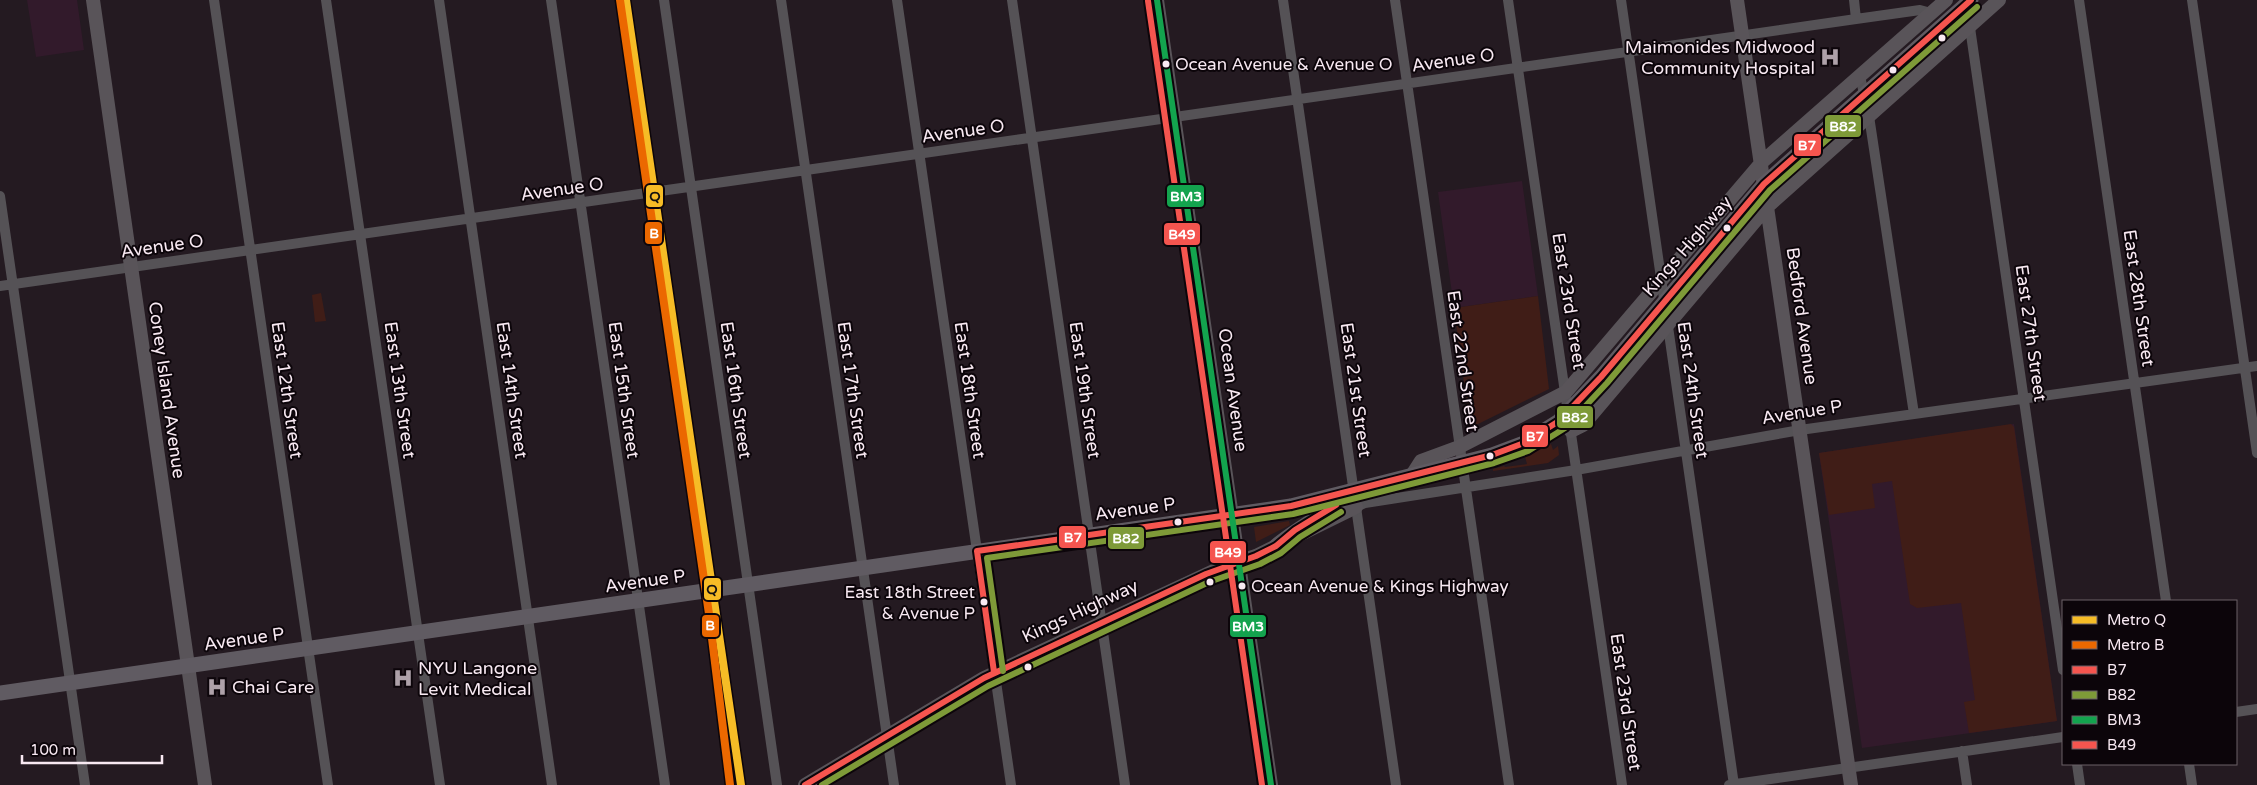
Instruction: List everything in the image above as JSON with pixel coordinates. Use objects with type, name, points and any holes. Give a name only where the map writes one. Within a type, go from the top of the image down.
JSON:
[{"type":"main road","name":"Coney Island Avenue","points":[[92,0],[205,785]]},
{"type":"main road","name":"Ocean Avenue","points":[[1158,0],[1271,785]]},
{"type":"main road","name":"Bedford Avenue","points":[[1737,0],[1851,785]]},
{"type":"main road","name":"Kings Highway","points":[[1412,474],[1421,461],[1459,447],[1566,392],[1762,162],[1946,0]]},
{"type":"main road","name":"Kings Highway","points":[[1571,431],[1583,425],[1767,207],[1999,0]]},
{"type":"main road","name":"Kings Highway","points":[[1353,489],[1492,455],[1524,444],[1558,422],[1601,376],[1764,184],[1968,1]]},
{"type":"main road","name":"Avenue P","points":[[0,693],[1291,506],[1353,489]]},
{"type":"main road","points":[[1276,546],[1295,530],[1339,503],[1353,489]]},
{"type":"main road","name":"Kings Highway","points":[[805,785],[994,672],[1220,568],[1276,546],[1356,507]]},
{"type":"street","name":"East 12th Street","points":[[214,0],[328,785]]},
{"type":"street","name":"East 13th Street","points":[[326,0],[440,785]]},
{"type":"street","name":"East 14th Street","points":[[439,0],[552,785]]},
{"type":"street","name":"East 15th Street","points":[[551,0],[664,785]]},
{"type":"street","name":"East 16th Street","points":[[664,0],[777,785]]},
{"type":"street","name":"East 17th Street","points":[[781,0],[894,785]]},
{"type":"street","name":"East 18th Street","points":[[897,0],[1011,785]]},
{"type":"street","name":"East 19th Street","points":[[1012,0],[1125,785]]},
{"type":"street","name":"East 21st Street","points":[[1283,0],[1396,785]]},
{"type":"street","name":"East 22nd Street","points":[[1395,0],[1509,785]]},
{"type":"street","name":"East 23rd Street","points":[[1508,0],[1622,785]]},
{"type":"street","name":"East 24th Street","points":[[1621,0],[1732,785]]},
{"type":"street","points":[[1854,0],[1856,18]]},
{"type":"street","name":"East 28th Street","points":[[2079,0],[2166,600]]},
{"type":"street","points":[[2192,0],[2257,453]]},
{"type":"street","name":"East 27th Street","points":[[1968,1],[1970,26],[2062,663]]},
{"type":"street","name":"Avenue O","points":[[0,286],[1856,18],[1920,10],[1931,13]]},
{"type":"street","points":[[1860,76],[1869,116],[1914,414]]},
{"type":"street","points":[[0,196],[85,785]]},
{"type":"street","name":"Avenue P","points":[[1356,507],[1363,504],[1576,470],[1800,430],[2257,366]]},
{"type":"street","points":[[2237,712],[2257,709]]},
{"type":"street","points":[[1732,785],[2062,737]]},
{"type":"street","points":[[1962,751],[1967,785]]},
{"type":"street","points":[[2077,765],[2080,785]]},
{"type":"street","points":[[2189,765],[2192,785]]},
{"type":"shaded area","points":[[27,0],[77,0],[84,50],[36,57]]},
{"type":"shaded area","points":[[1522,181],[1538,296],[1454,308],[1438,192]]},
{"type":"shaded area","points":[[321,293],[326,321],[315,322],[312,295]]},
{"type":"shaded area","points":[[1538,296],[1549,389],[1470,428],[1454,308]]},
{"type":"shaded area","points":[[2011,424],[2014,427],[2057,721],[1969,733],[1964,702],[1975,700],[1961,603],[1917,608],[1910,604],[1892,481],[1872,484],[1875,508],[1829,515],[1819,453]]},
{"type":"shaded area","points":[[2014,424],[2057,721],[1862,748],[1819,453]]},
{"type":"shaded area","points":[[1551,444],[1553,450],[1558,446],[1559,455],[1548,463],[1493,471],[1493,469],[1504,466],[1527,464],[1525,457]]},
{"type":"shaded area","points":[[1289,521],[1290,525],[1256,542],[1254,527]]},
{"type":"metro line","name":"B","points":[[620,0],[709,614],[730,785]]},
{"type":"metro line","name":"Q","points":[[626,0],[741,785]]},
{"type":"transit line","name":"BM3","points":[[1157,0],[1271,785]]},
{"type":"transit line","name":"B7","points":[[994,672],[977,551],[1291,506],[1492,455],[1524,443],[1559,421],[1601,377],[1764,184],[1971,0]]},
{"type":"transit line","name":"B49","points":[[1148,1],[1262,785]]},
{"type":"transit line","name":"B82","points":[[1003,671],[987,558],[1293,514],[1494,463],[1528,451],[1565,428],[1607,383],[1770,190],[1977,7]]},
{"type":"transit line","name":"B7","points":[[805,785],[984,678],[1206,574],[1256,556],[1276,546],[1295,530],[1336,505]]},
{"type":"transit line","name":"B82","points":[[822,785],[988,686],[1209,582],[1260,564],[1281,553],[1300,537],[1341,512]]},
{"type":"place","name":"Maimonides Midwood Community Hospital","points":[[1830,57]]},
{"type":"place","name":"Ocean Avenue & Avenue O","points":[[1166,64]]},
{"type":"place","name":"Ocean Avenue & Kings Highway","points":[[1242,586]]},
{"type":"place","name":"East 18th Street & Avenue P","points":[[984,602]]},
{"type":"place","name":"NYU Langone Levit Medical","points":[[403,678]]},
{"type":"place","name":"Chai Care","points":[[217,687]]}]
